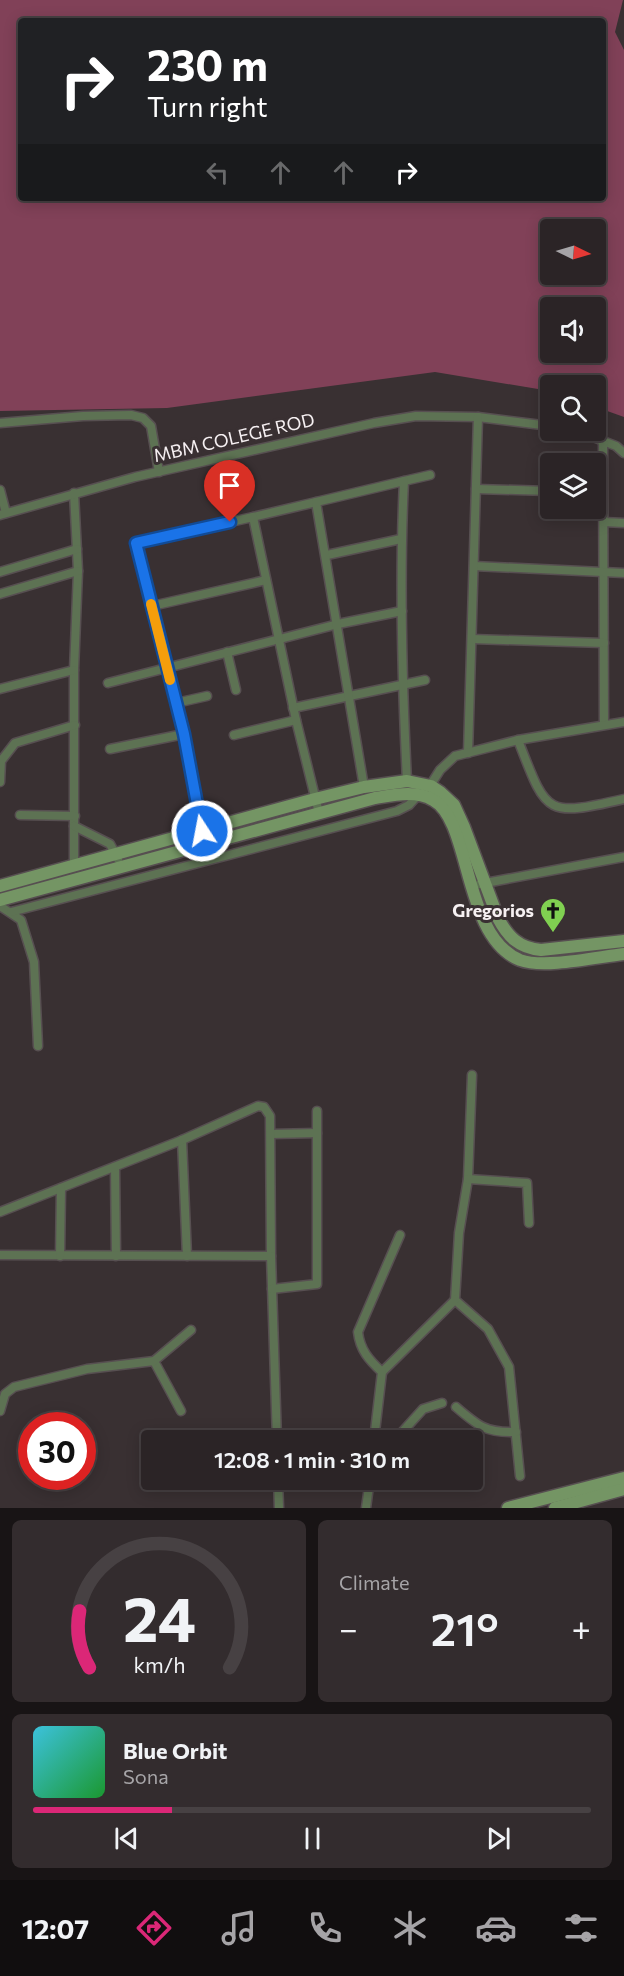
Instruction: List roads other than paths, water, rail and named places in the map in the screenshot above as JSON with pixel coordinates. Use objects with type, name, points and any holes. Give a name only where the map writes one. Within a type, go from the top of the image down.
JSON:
[{"type":"street","points":[[0,423],[83,416],[131,415],[143,418],[151,426],[159,472]]},
{"type":"street","name":"MBM COLEGE ROD","points":[[3,514],[74,493],[159,472],[374,423],[416,416],[478,417],[540,425]]},
{"type":"street","points":[[468,753],[478,417]]},
{"type":"street","points":[[605,441],[624,453]]},
{"type":"street","points":[[204,837],[184,734],[136,543],[430,475]]},
{"type":"street","points":[[404,481],[401,539],[402,684],[408,781]]},
{"type":"street","points":[[476,489],[540,491]]},
{"type":"street","points":[[0,490],[3,514]]},
{"type":"street","points":[[74,493],[78,571],[74,670],[74,866]]},
{"type":"street","points":[[316,502],[327,555],[364,787]]},
{"type":"street","points":[[253,517],[293,708],[319,813]]},
{"type":"street","points":[[604,519],[604,724]]},
{"type":"street","points":[[604,522],[624,523]]},
{"type":"street","points":[[327,555],[401,539]]},
{"type":"street","points":[[0,572],[77,549]]},
{"type":"street","points":[[474,566],[624,573]]},
{"type":"street","points":[[0,594],[78,571]]},
{"type":"street","points":[[152,606],[266,579]]},
{"type":"street","points":[[108,684],[166,667],[338,624],[402,611]]},
{"type":"street","points":[[472,639],[604,643]]},
{"type":"street","points":[[227,652],[236,690]]},
{"type":"street","points":[[0,689],[74,670]]},
{"type":"street","points":[[293,708],[350,694],[425,680]]},
{"type":"street","points":[[176,703],[207,696]]},
{"type":"street","points":[[234,735],[296,720]]},
{"type":"street","points":[[11,912],[396,811],[409,805],[424,792],[446,762],[454,756],[518,741],[624,722]]},
{"type":"street","points":[[0,782],[1,761],[8,748],[15,743],[75,725]]},
{"type":"street","points":[[110,748],[184,734]]},
{"type":"street","points":[[518,741],[536,787],[545,800],[555,807],[575,810],[624,799]]},
{"type":"street","points":[[0,900],[119,861],[204,837],[315,799],[364,787],[408,781],[435,801],[448,815],[471,886],[494,939],[508,953],[521,960],[542,963],[624,954]]},
{"type":"street","points":[[204,837],[284,822],[375,798],[424,792],[454,805],[506,933],[516,943],[530,949],[624,941]]},
{"type":"street","points":[[20,816],[75,816]]},
{"type":"street","points":[[284,822],[288,839]]},
{"type":"street","points":[[75,826],[105,840],[119,861]]},
{"type":"street","points":[[471,886],[624,857]]},
{"type":"street","points":[[0,886],[74,866],[119,861]]},
{"type":"street","points":[[0,906],[21,920],[34,962],[38,1046]]},
{"type":"street","points":[[375,1430],[382,1372],[455,1300],[459,1233],[468,1179],[472,1075]]},
{"type":"street","points":[[0,1212],[182,1140],[258,1106],[268,1110],[271,1134],[271,1256],[277,1430]]},
{"type":"street","points":[[272,1289],[317,1284],[317,1111]]},
{"type":"street","points":[[271,1134],[317,1133]]},
{"type":"street","points":[[182,1140],[187,1256]]},
{"type":"street","points":[[115,1167],[116,1256]]},
{"type":"street","points":[[468,1179],[527,1183],[529,1223]]},
{"type":"street","points":[[60,1256],[62,1188]]},
{"type":"street","points":[[382,1372],[368,1359],[359,1343],[358,1332],[400,1235]]},
{"type":"street","points":[[0,1255],[271,1256]]},
{"type":"street","points":[[455,1300],[488,1329],[509,1367],[520,1476]]},
{"type":"street","points":[[0,1411],[5,1394],[14,1387],[87,1369],[154,1360],[191,1330]]},
{"type":"street","points":[[154,1360],[181,1411]]},
{"type":"street","points":[[404,1430],[423,1409],[442,1403]]},
{"type":"street","points":[[456,1407],[475,1424],[494,1433],[516,1432]]},
{"type":"street","points":[[508,1508],[624,1478]]},
{"type":"street","points":[[555,1508],[624,1489]]},
{"type":"street","points":[[278,1490],[279,1508]]},
{"type":"street","points":[[366,1508],[368,1490]]},
{"type":"place","name":"Gregorios","points":[[553,934]]}]
